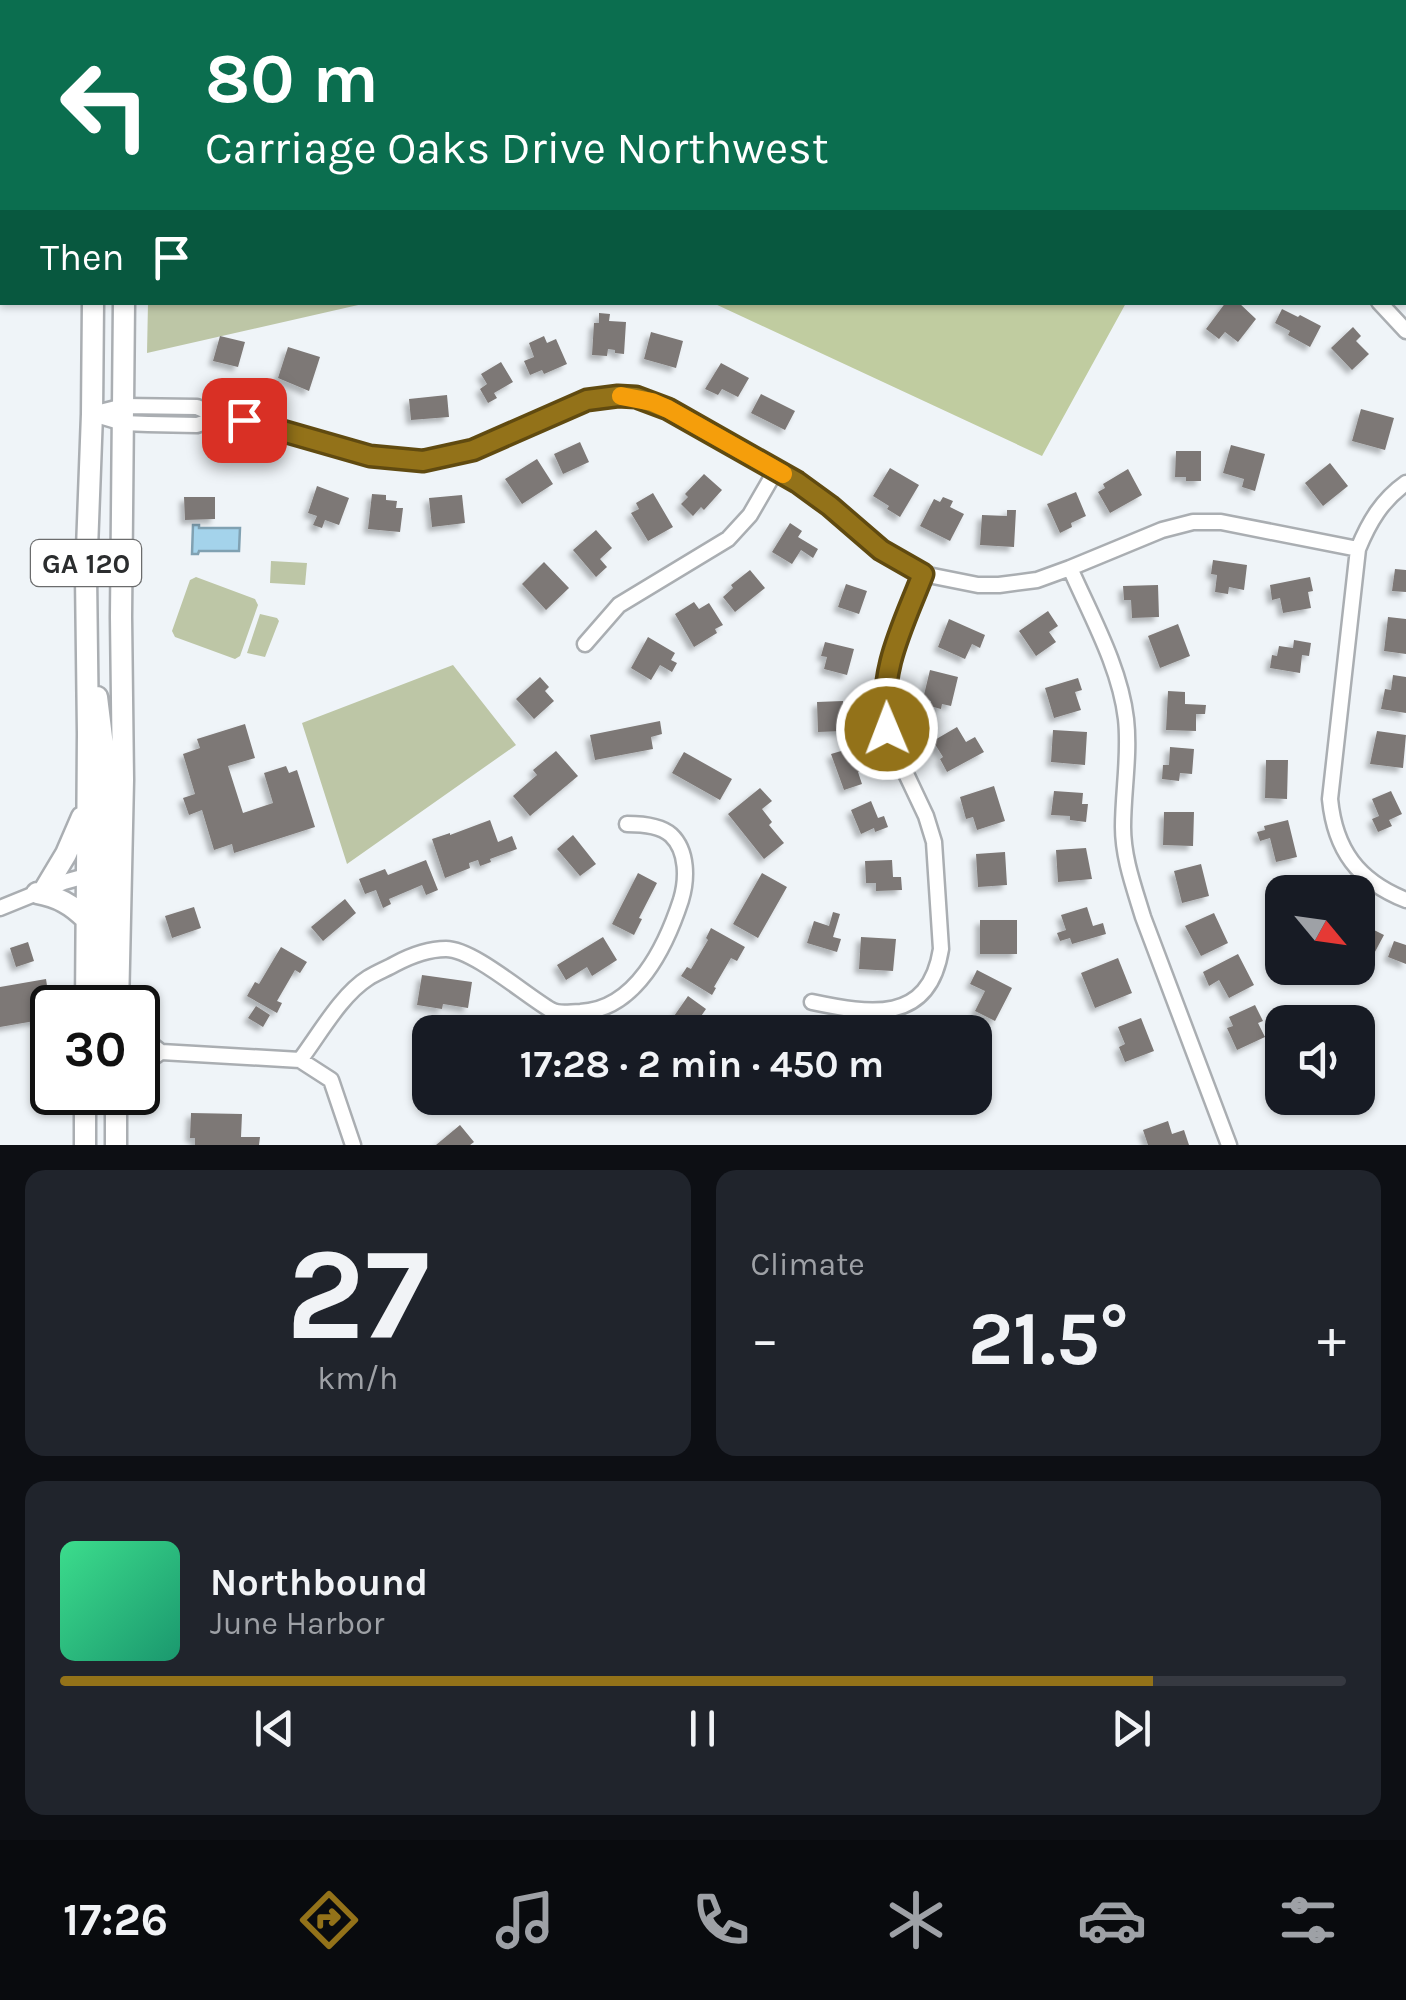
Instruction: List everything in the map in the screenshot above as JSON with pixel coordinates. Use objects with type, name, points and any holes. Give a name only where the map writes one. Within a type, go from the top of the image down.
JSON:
[{"type":"highway","name":"GA 120","points":[[93,305],[86,576],[87,801],[104,873],[116,985]]},
{"type":"highway","name":"GA 120","points":[[86,985],[86,919],[104,873],[123,780],[124,305]]},
{"type":"highway","points":[[87,661],[104,751],[104,985]]},
{"type":"highway","points":[[86,919],[74,906],[41,891],[73,840],[87,801]]},
{"type":"highway","points":[[85,1115],[85,1145]]},
{"type":"highway","points":[[116,1145],[117,1115]]},
{"type":"street","points":[[1383,305],[1406,331]]},
{"type":"street","points":[[92,414],[123,414],[197,425],[220,417],[269,425],[370,456],[423,461],[473,450],[587,400],[636,397],[668,409],[815,493],[881,550],[923,574],[964,584],[1023,583],[1162,530],[1205,521],[1358,549]]},
{"type":"street","points":[[585,644],[619,604],[728,540],[750,515],[776,470]]},
{"type":"street","points":[[1406,483],[1376,512],[1358,549],[1332,772],[1332,814],[1339,840],[1359,870],[1375,885],[1406,900]]},
{"type":"street","points":[[1070,568],[1112,666],[1126,716],[1126,859],[1143,917],[1229,1145]]},
{"type":"street","points":[[812,1002],[865,1012],[888,1010],[916,998],[931,981],[939,962],[934,842],[891,742],[884,701],[890,660],[923,574]]},
{"type":"street","points":[[300,1060],[349,994],[365,980],[428,951],[450,949],[466,954],[556,1013],[592,1012],[628,993],[646,972],[671,925],[686,875],[684,859],[670,835],[646,824],[627,824]]},
{"type":"street","points":[[0,908],[41,891],[104,873]]},
{"type":"street","points":[[161,1052],[300,1060],[331,1080],[352,1145]]},
{"type":"green space","points":[[148,305],[358,305],[147,353]]},
{"type":"green space","points":[[717,305],[1124,305],[1042,456]]},
{"type":"green space","points":[[271,561],[307,563],[305,585],[270,583]]},
{"type":"green space","points":[[196,577],[255,599],[258,605],[240,656],[235,659],[175,637],[172,631],[190,580]]},
{"type":"green space","points":[[260,614],[279,621],[265,657],[247,653]]},
{"type":"green space","points":[[453,665],[516,745],[347,864],[302,723]]},
{"type":"water","points":[[193,525],[240,528],[239,551],[192,554]]},
{"type":"building","points":[[1224,305],[1241,305],[1256,319],[1238,342],[1225,332],[1219,339],[1206,329]]},
{"type":"building","points":[[1282,309],[1321,326],[1310,347],[1275,323]]},
{"type":"building","points":[[599,313],[610,314],[609,321],[626,322],[624,354],[608,349],[607,356],[592,355],[594,323],[599,323]]},
{"type":"building","points":[[1353,327],[1361,336],[1356,341],[1369,354],[1352,370],[1331,348]]},
{"type":"building","points":[[651,332],[683,341],[676,368],[644,359]]},
{"type":"building","points":[[220,336],[245,342],[238,367],[213,361]]},
{"type":"building","points":[[544,336],[547,343],[556,339],[567,364],[544,374],[542,370],[530,375],[524,361],[534,357],[529,343]]},
{"type":"building","points":[[288,347],[320,357],[309,391],[278,378]]},
{"type":"building","points":[[501,362],[513,382],[494,393],[497,398],[488,403],[480,389],[487,384],[481,374]]},
{"type":"building","points":[[721,363],[749,378],[738,397],[722,389],[718,395],[705,389]]},
{"type":"building","points":[[761,394],[795,411],[785,430],[751,413]]},
{"type":"building","points":[[447,395],[449,417],[411,420],[409,399]]},
{"type":"building","points":[[1361,409],[1394,418],[1385,450],[1352,441]]},
{"type":"building","points":[[580,442],[589,462],[563,474],[554,454]]},
{"type":"building","points":[[1231,445],[1265,454],[1255,491],[1242,487],[1244,479],[1223,473]]},
{"type":"building","points":[[1176,451],[1201,451],[1201,481],[1175,477]]},
{"type":"building","points":[[537,459],[553,484],[522,504],[505,479]]},
{"type":"building","points":[[1330,463],[1348,486],[1323,506],[1305,483]]},
{"type":"building","points":[[890,468],[919,485],[900,517],[873,496]]},
{"type":"building","points":[[1128,469],[1142,495],[1110,513],[1098,492],[1105,488],[1103,484]]},
{"type":"building","points":[[704,474],[722,490],[693,516],[681,504]]},
{"type":"building","points":[[317,486],[349,498],[339,525],[325,520],[322,528],[313,525],[317,516],[308,513]]},
{"type":"building","points":[[1076,492],[1086,516],[1060,533],[1047,504]]},
{"type":"building","points":[[653,493],[673,527],[648,541],[631,513],[639,509],[636,503]]},
{"type":"building","points":[[372,494],[386,495],[386,500],[397,501],[396,508],[403,508],[400,532],[368,529]]},
{"type":"building","points":[[462,495],[465,523],[432,527],[429,498]]},
{"type":"building","points":[[184,497],[215,497],[215,519],[185,520]]},
{"type":"building","points":[[943,497],[953,501],[950,507],[964,514],[950,541],[920,526],[934,499],[940,502]]},
{"type":"building","points":[[1007,510],[1016,510],[1014,547],[980,545],[982,515],[1007,516]]},
{"type":"building","points":[[790,523],[802,531],[798,537],[818,549],[813,558],[801,550],[792,564],[772,552]]},
{"type":"building","points":[[596,530],[612,548],[600,559],[607,567],[596,577],[573,550]]},
{"type":"building","points":[[1213,560],[1247,565],[1244,590],[1229,587],[1228,594],[1215,592],[1217,575],[1211,574]]},
{"type":"building","points":[[544,562],[569,588],[546,610],[522,584]]},
{"type":"building","points":[[1395,569],[1406,570],[1406,592],[1392,591]]},
{"type":"building","points":[[750,570],[765,588],[735,612],[723,597]]},
{"type":"building","points":[[1310,577],[1311,608],[1283,613],[1280,598],[1272,600],[1270,585]]},
{"type":"building","points":[[846,584],[867,591],[859,614],[838,607]]},
{"type":"building","points":[[1158,585],[1159,617],[1132,618],[1131,600],[1124,600],[1123,586]]},
{"type":"building","points":[[694,602],[699,609],[709,603],[723,625],[694,647],[675,614]]},
{"type":"building","points":[[1048,611],[1058,626],[1049,632],[1056,642],[1036,656],[1019,631]]},
{"type":"building","points":[[1388,617],[1406,619],[1406,654],[1384,651]]},
{"type":"building","points":[[949,619],[985,635],[980,648],[972,644],[965,659],[938,647]]},
{"type":"building","points":[[1178,624],[1190,656],[1160,668],[1148,636]]},
{"type":"building","points":[[648,637],[675,653],[671,660],[677,663],[672,672],[660,665],[651,680],[631,668]]},
{"type":"building","points":[[1294,640],[1311,643],[1309,656],[1302,655],[1300,673],[1270,668],[1272,655],[1277,656],[1279,646],[1293,648]]},
{"type":"building","points":[[825,642],[854,649],[847,675],[824,669],[827,657],[821,656]]},
{"type":"building","points":[[930,670],[958,677],[951,706],[942,704],[941,709],[923,699]]},
{"type":"building","points":[[1393,675],[1406,677],[1406,713],[1381,709],[1385,689],[1391,690]]},
{"type":"building","points":[[540,677],[554,701],[534,719],[516,699]]},
{"type":"building","points":[[1078,678],[1082,690],[1075,692],[1081,710],[1054,718],[1045,688]]},
{"type":"building","points":[[1168,691],[1185,692],[1185,704],[1206,705],[1205,714],[1196,714],[1196,731],[1166,730]]},
{"type":"building","points":[[843,701],[844,731],[818,732],[817,702]]},
{"type":"building","points":[[660,721],[662,734],[651,737],[653,749],[595,760],[590,735]]},
{"type":"building","points":[[245,724],[255,758],[228,766],[243,813],[273,803],[264,773],[286,766],[289,773],[297,770],[315,827],[234,853],[232,844],[214,850],[202,810],[189,815],[183,798],[195,794],[183,754],[200,748],[197,739]]},
{"type":"building","points":[[957,727],[966,742],[975,737],[984,752],[947,772],[933,741]]},
{"type":"building","points":[[1053,730],[1087,732],[1085,765],[1051,762]]},
{"type":"building","points":[[1377,731],[1406,735],[1403,768],[1370,764]]},
{"type":"building","points":[[1170,747],[1194,749],[1192,774],[1180,773],[1179,781],[1162,779],[1163,765],[1169,765]]},
{"type":"building","points":[[848,749],[850,755],[856,753],[862,784],[844,790],[831,754]]},
{"type":"building","points":[[556,751],[578,776],[530,816],[513,796],[537,775],[533,770]]},
{"type":"building","points":[[684,752],[732,779],[720,800],[672,773]]},
{"type":"building","points":[[1266,760],[1288,760],[1287,799],[1265,798]]},
{"type":"building","points":[[994,786],[1005,821],[977,830],[973,817],[966,819],[960,797]]},
{"type":"building","points":[[760,788],[772,801],[762,809],[784,843],[764,859],[728,814]]},
{"type":"building","points":[[1054,791],[1083,793],[1082,804],[1088,804],[1086,822],[1051,815]]},
{"type":"building","points":[[1391,791],[1402,814],[1389,820],[1392,826],[1378,832],[1372,819],[1379,816],[1372,799]]},
{"type":"building","points":[[871,801],[878,818],[884,816],[888,827],[861,834],[851,810]]},
{"type":"building","points":[[1164,812],[1194,812],[1193,846],[1163,845]]},
{"type":"building","points":[[490,820],[498,842],[512,836],[517,849],[480,866],[478,860],[469,863],[470,868],[445,878],[432,839]]},
{"type":"building","points":[[1288,820],[1297,857],[1276,862],[1270,838],[1260,841],[1257,832],[1265,830],[1264,826]]},
{"type":"building","points":[[573,835],[596,864],[580,876],[557,849]]},
{"type":"building","points":[[1086,848],[1092,879],[1058,882],[1056,850]]},
{"type":"building","points":[[1005,852],[1007,885],[978,887],[976,854]]},
{"type":"building","points":[[426,860],[438,890],[426,895],[422,885],[389,899],[391,904],[383,908],[376,890],[365,894],[359,879],[385,869],[388,875]]},
{"type":"building","points":[[892,860],[893,877],[901,877],[902,890],[876,891],[876,883],[866,883],[865,861]]},
{"type":"building","points":[[1201,864],[1209,896],[1182,903],[1174,871]]},
{"type":"building","points":[[638,873],[657,883],[634,935],[612,924]]},
{"type":"building","points":[[762,873],[787,887],[758,938],[733,924]]},
{"type":"building","points":[[345,899],[356,913],[323,941],[311,927]]},
{"type":"building","points":[[194,907],[201,928],[172,938],[165,916]]},
{"type":"building","points":[[1087,907],[1093,926],[1103,923],[1106,934],[1072,944],[1070,938],[1060,941],[1057,933],[1066,930],[1061,915]]},
{"type":"building","points":[[833,912],[840,914],[833,937],[841,939],[837,952],[807,943],[814,921],[829,926]]},
{"type":"building","points":[[1214,913],[1228,943],[1201,956],[1185,926]]},
{"type":"building","points":[[980,920],[1017,920],[1017,954],[980,954]]},
{"type":"building","points":[[711,928],[745,947],[737,961],[731,958],[712,995],[681,976],[687,967],[691,969]]},
{"type":"building","points":[[1375,930],[1384,935],[1375,952]]},
{"type":"building","points":[[603,937],[617,960],[592,976],[587,967],[566,980],[557,965]]},
{"type":"building","points":[[861,937],[896,939],[893,971],[859,969]]},
{"type":"building","points":[[1394,941],[1406,945],[1406,964],[1388,957]]},
{"type":"building","points":[[28,942],[34,961],[16,967],[10,948]]},
{"type":"building","points":[[281,947],[307,962],[300,973],[295,970],[277,1001],[282,1003],[277,1013],[247,996],[255,982],[259,984]]},
{"type":"building","points":[[1238,954],[1254,985],[1229,998],[1219,980],[1209,986],[1203,972]]},
{"type":"building","points":[[1118,958],[1132,993],[1095,1008],[1081,973]]},
{"type":"building","points":[[977,970],[1012,988],[995,1021],[992,1015],[975,1011],[985,991],[970,984]]},
{"type":"building","points":[[422,975],[472,982],[468,1008],[417,1005]]},
{"type":"building","points":[[46,979],[47,985],[30,985],[30,1022],[0,1027],[0,987]]},
{"type":"building","points":[[688,996],[706,1009],[702,1015],[675,1015]]},
{"type":"building","points":[[1255,1005],[1265,1037],[1237,1050],[1227,1028],[1233,1026],[1229,1017]]},
{"type":"building","points":[[256,1006],[270,1015],[263,1027],[248,1018]]},
{"type":"building","points":[[1141,1018],[1154,1051],[1125,1062],[1119,1047],[1125,1044],[1118,1027]]},
{"type":"building","points":[[191,1113],[242,1114],[241,1137],[260,1137],[259,1145],[195,1145],[195,1138],[190,1138]]},
{"type":"building","points":[[1168,1121],[1172,1134],[1184,1130],[1189,1145],[1148,1145],[1143,1130]]},
{"type":"building","points":[[460,1125],[474,1142],[436,1145]]},
{"type":"slow traffic","points":[[621,396],[636,397],[668,409],[783,474]]},
{"type":"route","points":[[244,420],[370,456],[423,461],[473,450],[567,407],[600,397],[636,397],[668,409],[815,493],[881,550],[923,574],[886,674],[887,729]]}]
